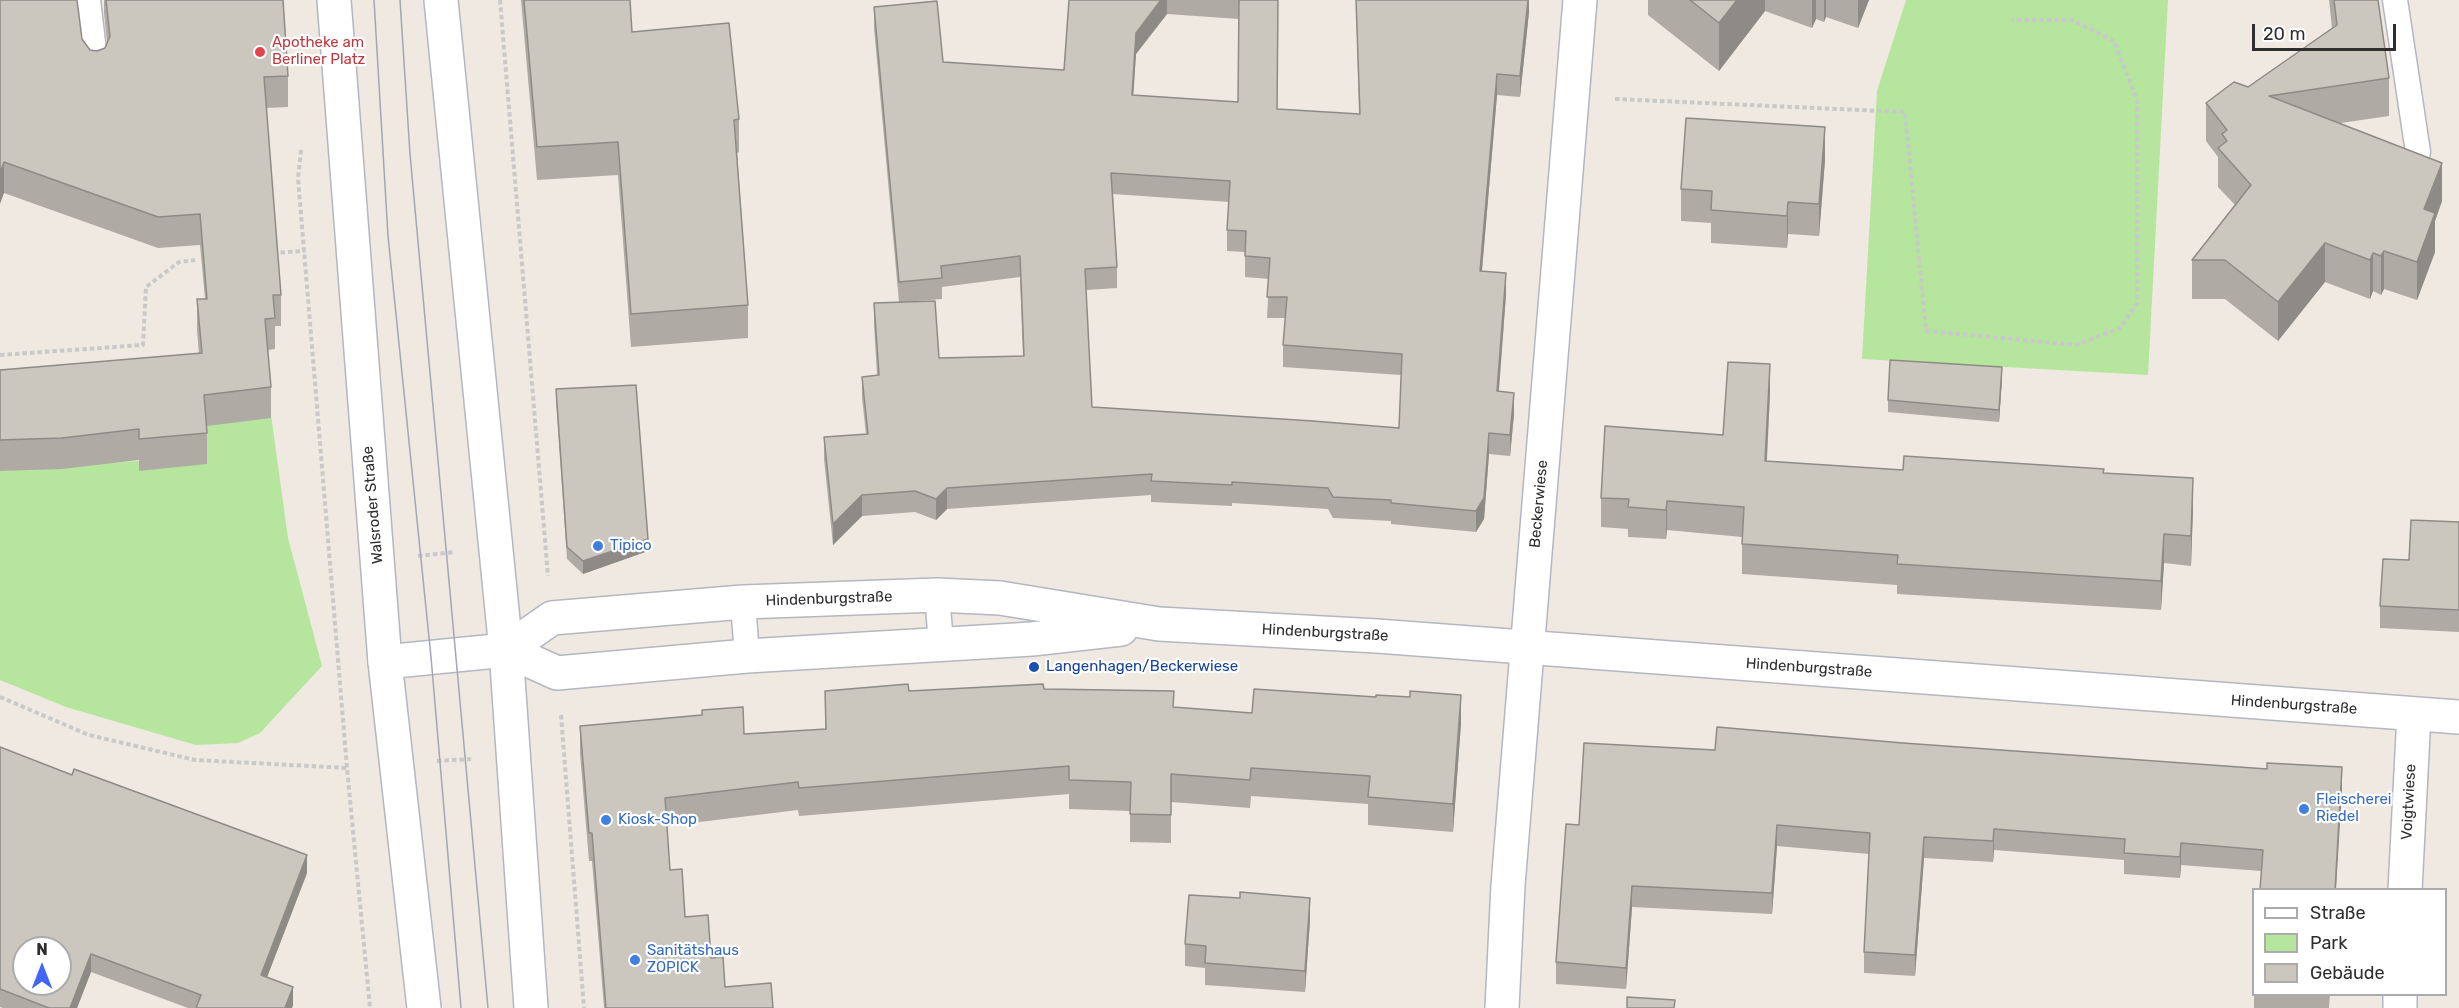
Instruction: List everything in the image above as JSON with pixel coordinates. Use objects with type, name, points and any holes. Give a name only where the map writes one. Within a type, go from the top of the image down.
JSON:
[{"type":"street","name":"Walsroder Straße","points":[[334,0],[385,662],[424,1008]]},
{"type":"street","points":[[441,0],[506,650],[531,1008]]},
{"type":"street","name":"Beckerwiese","points":[[1502,1008],[1508,885],[1580,0]]},
{"type":"street","name":"Hindenburgstraße","points":[[385,662],[506,650],[552,618],[743,602],[937,595],[1000,598],[1159,624],[1377,636],[2459,717]]},
{"type":"street","name":"Hindenburgstraße","points":[[506,650],[557,673],[747,656],[1032,639],[1159,624]]},
{"type":"street","name":"Voigtwiese","points":[[2405,888],[2414,714]]},
{"type":"lane","points":[[88,0],[96,68]]},
{"type":"lane","points":[[2395,0],[2418,152]]},
{"type":"lane","points":[[937,595],[941,643]]},
{"type":"lane","points":[[743,602],[747,656]]},
{"type":"path","points":[[500,0],[549,581]]},
{"type":"path","points":[[1572,97],[1905,112],[1926,332],[2077,345],[2120,328],[2137,304],[2137,100],[2114,41],[2072,21],[2012,21]]},
{"type":"path","points":[[301,147],[298,178],[329,563],[370,1008]]},
{"type":"path","points":[[272,253],[305,251]]},
{"type":"path","points":[[0,355],[143,345],[146,287],[179,262],[195,260]]},
{"type":"path","points":[[329,563],[546,544]]},
{"type":"path","points":[[0,697],[89,735],[195,760],[347,768],[564,751]]},
{"type":"path","points":[[562,724],[584,1008]]},
{"type":"green space","points":[[1906,0],[2168,0],[2148,375],[1862,359],[1877,91]]},
{"type":"green space","points":[[271,415],[288,538],[322,666],[260,733],[238,743],[196,745],[66,707],[0,680],[0,471],[139,461],[140,470],[204,455],[207,466],[204,421]]},
{"type":"building","points":[[0,0],[77,0],[82,39],[90,50],[97,51],[105,48],[110,36],[106,0],[283,0],[288,76],[264,77],[281,295],[273,295],[275,318],[265,319],[271,387],[204,395],[207,433],[139,439],[139,429],[62,438],[0,440],[0,370],[202,353],[197,299],[207,299],[200,214],[158,217],[4,162],[0,173]]},
{"type":"building","points":[[524,0],[630,0],[632,32],[729,23],[739,119],[734,120],[748,305],[631,314],[618,142],[537,147]]},
{"type":"building","points":[[1069,0],[1161,0],[1136,33],[1132,95],[1238,102],[1239,0],[1278,0],[1277,109],[1360,114],[1356,0],[1528,0],[1520,76],[1497,74],[1480,271],[1506,273],[1497,391],[1514,393],[1510,435],[1489,433],[1484,498],[1476,511],[1391,503],[1391,500],[1333,497],[1328,488],[1232,482],[1232,485],[1151,481],[1152,474],[947,488],[936,499],[915,491],[862,495],[833,524],[824,437],[868,434],[862,377],[879,375],[874,303],[935,301],[939,358],[1024,356],[1020,256],[941,266],[942,278],[899,282],[874,7],[937,1],[943,62],[1064,70]],"holes":[[[1111,173],[1230,181],[1227,230],[1246,231],[1245,256],[1270,258],[1267,297],[1287,297],[1283,345],[1402,354],[1399,428],[1092,407],[1085,269],[1117,267]]]},
{"type":"building","points":[[1690,0],[1737,0],[1719,23]]},
{"type":"building","points":[[2334,0],[2378,0],[2389,78],[2269,96],[2442,163],[2424,209],[2435,213],[2417,262],[2384,251],[2381,256],[2373,253],[2370,260],[2325,243],[2278,302],[2225,260],[2192,260],[2251,185],[2218,148],[2227,141],[2222,134],[2227,130],[2206,103],[2234,82],[2248,87],[2337,25]]},
{"type":"building","points":[[1686,118],[1825,127],[1819,204],[1788,202],[1787,216],[1711,210],[1712,191],[1681,189]]},
{"type":"building","points":[[1890,360],[2002,367],[1999,410],[1888,400]]},
{"type":"building","points":[[1728,362],[1770,364],[1765,461],[1903,470],[1904,456],[2104,469],[2103,473],[2193,478],[2191,536],[2164,534],[2161,581],[1897,564],[1898,555],[1742,544],[1744,507],[1667,501],[1666,510],[1628,507],[1629,499],[1601,498],[1605,426],[1723,435]]},
{"type":"building","points":[[636,385],[648,539],[583,561],[567,547],[556,389]]},
{"type":"building","points":[[2411,520],[2459,522],[2459,610],[2380,606],[2383,559],[2409,560]]},
{"type":"building","points":[[908,684],[909,691],[1043,684],[1044,689],[1174,691],[1173,707],[1252,713],[1254,689],[1376,697],[1376,695],[1410,697],[1410,691],[1461,695],[1453,804],[1368,797],[1370,776],[1251,768],[1250,780],[1171,774],[1171,815],[1130,814],[1131,782],[1069,780],[1069,766],[799,788],[798,782],[665,798],[670,870],[682,869],[685,917],[708,915],[711,958],[723,957],[725,987],[771,983],[773,1008],[606,1008],[592,833],[589,833],[580,726],[702,715],[702,710],[743,707],[744,734],[826,729],[825,691]]},
{"type":"building","points":[[1717,727],[2267,769],[2267,763],[2342,767],[2335,888],[2260,888],[2263,850],[2181,843],[2180,857],[2124,853],[2125,839],[1994,829],[1993,841],[1924,837],[1915,955],[1864,952],[1870,833],[1777,825],[1772,893],[1632,886],[1626,968],[1556,962],[1566,824],[1579,825],[1584,743],[1715,750]]},
{"type":"building","points":[[0,747],[72,775],[74,769],[307,855],[261,975],[293,987],[285,1008],[196,1008],[201,995],[91,954],[70,1008],[49,1008],[18,996],[72,996],[72,936],[12,936],[12,994],[0,989]]},
{"type":"building","points":[[1240,892],[1310,898],[1305,971],[1205,963],[1206,946],[1185,944],[1189,895],[1240,898]]},
{"type":"building","points":[[1627,997],[1675,1000],[1674,1008],[1627,1008]]},
{"type":"tram line","points":[[374,0],[388,236],[431,657],[461,1008]]},
{"type":"tram line","points":[[400,0],[410,154],[488,1008]]},
{"type":"place","name":"Apotheke am Berliner Platz","points":[[260,52]]},
{"type":"place","name":"Tipico","points":[[598,546]]},
{"type":"place","name":"Langenhagen/Beckerwiese","points":[[1034,667]]},
{"type":"place","name":"Fleischerei Riedel","points":[[2304,809]]},
{"type":"place","name":"Kiosk-Shop","points":[[606,820]]},
{"type":"place","name":"Sanitätshaus ZOPICK","points":[[635,960]]}]
